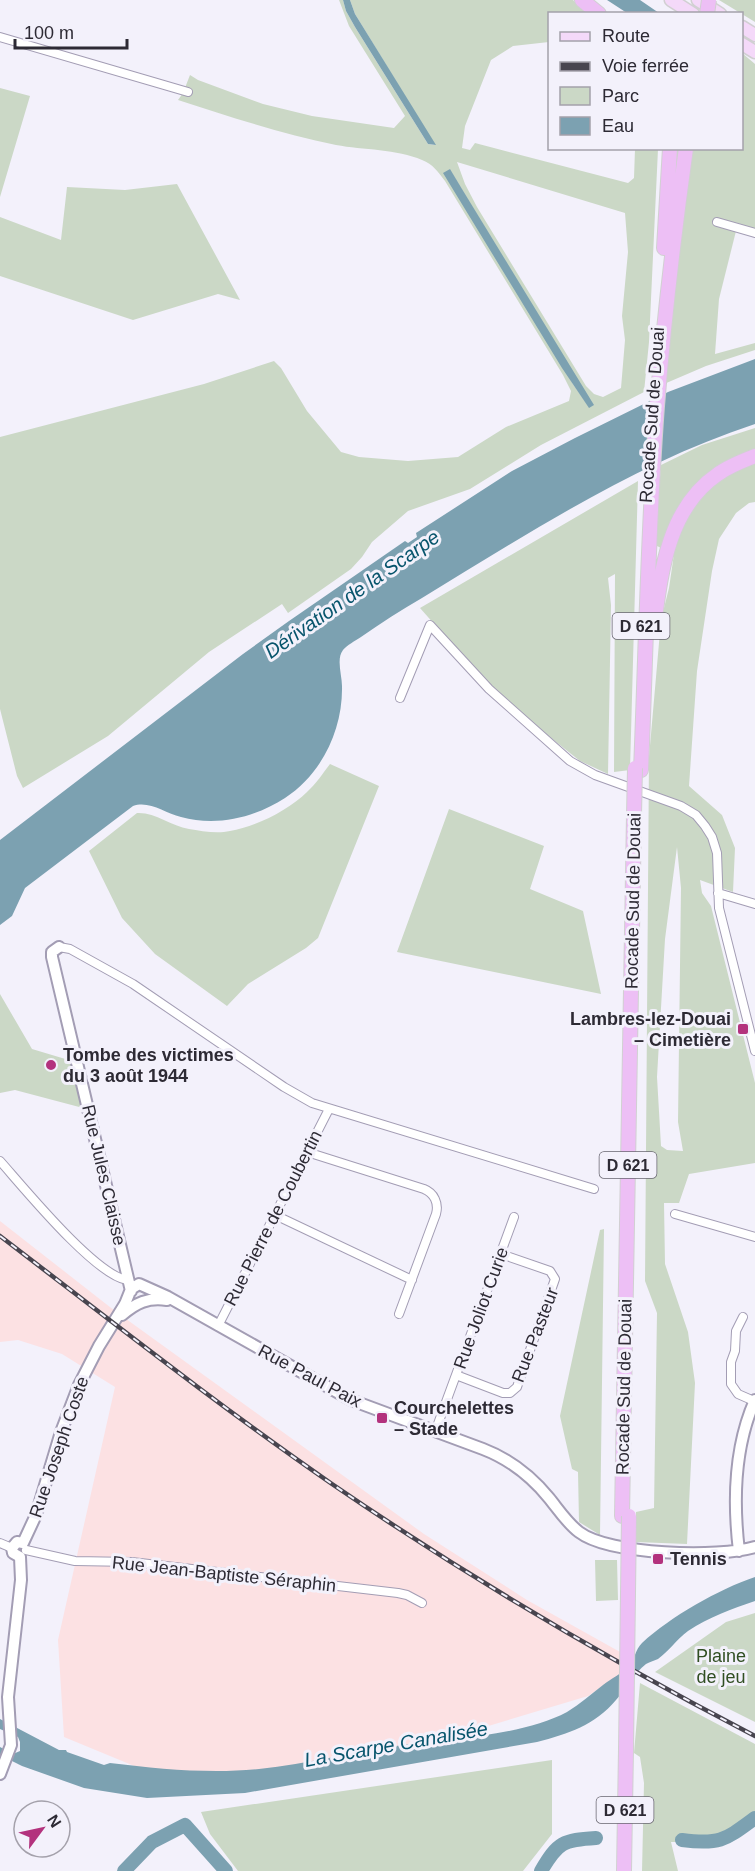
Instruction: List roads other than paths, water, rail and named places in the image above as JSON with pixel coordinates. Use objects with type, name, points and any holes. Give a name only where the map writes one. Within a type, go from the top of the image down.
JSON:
[{"type":"highway","points":[[582,0],[597,12]]},
{"type":"highway","points":[[665,268],[664,244],[670,150]]},
{"type":"highway","name":"Rocade Sud de Douai","points":[[618,1871],[622,1750],[637,815],[645,523],[665,268],[680,150]]},
{"type":"highway","name":"Rocade Sud de Douai","points":[[656,382],[686,150]]},
{"type":"highway","points":[[642,732],[660,582],[675,528],[688,504],[707,482],[732,466],[755,456]]},
{"type":"highway","name":"Rocade Sud de Douai","points":[[638,769],[642,732],[649,482]]},
{"type":"highway","name":"Rocade Sud de Douai","points":[[622,1750],[624,1871]]},
{"type":"main road","points":[[671,0],[690,12]]},
{"type":"main road","points":[[698,0],[717,12]]},
{"type":"street","points":[[0,36],[188,92]]},
{"type":"street","points":[[717,222],[755,233]]},
{"type":"street","points":[[400,699],[430,625],[489,689],[570,761],[595,776],[673,803],[696,815],[705,826],[715,846],[719,908],[755,1051]]},
{"type":"street","points":[[718,893],[755,904]]},
{"type":"street","points":[[59,947],[70,949],[133,984],[304,1100],[594,1189]]},
{"type":"street","name":"Rue Jules Claisse","points":[[59,947],[52,952],[52,957],[129,1288]]},
{"type":"street","name":"Rue Pierre de Coubertin","points":[[218,1326],[329,1109]]},
{"type":"street","points":[[307,1152],[424,1189],[433,1196],[437,1207],[436,1214],[399,1314]]},
{"type":"street","points":[[0,1161],[71,1239],[129,1288],[133,1299],[142,1301],[148,1294],[143,1286],[135,1285],[129,1288]]},
{"type":"street","points":[[675,1214],[755,1237]]},
{"type":"street","points":[[275,1215],[412,1280]]},
{"type":"street","name":"Rue Joliot Curie","points":[[435,1432],[514,1217]]},
{"type":"street","name":"Rue Pasteur","points":[[456,1375],[503,1393],[510,1393],[517,1387],[555,1285],[554,1276],[550,1272],[501,1254]]},
{"type":"street","name":"Rue Jules Claisse","points":[[125,1266],[130,1275],[143,1286]]},
{"type":"street","name":"Rue Paul Paix","points":[[143,1286],[168,1297],[351,1400],[490,1452],[515,1466],[538,1486],[574,1528],[588,1538],[663,1553],[739,1551],[755,1547]]},
{"type":"street","name":"Rue Joseph Coste","points":[[2,1768],[11,1745],[8,1697],[23,1550],[61,1432],[79,1385],[94,1354],[115,1321],[129,1288]]},
{"type":"street","name":"Rue Paul Paix","points":[[142,1301],[162,1299],[176,1302]]},
{"type":"street","name":"Rue Joseph Coste","points":[[115,1321],[142,1301]]},
{"type":"street","points":[[739,1551],[735,1505],[743,1431],[755,1401],[738,1394],[731,1384],[731,1362],[735,1351],[736,1331],[743,1317]]},
{"type":"street","points":[[0,1543],[12,1548],[15,1543],[23,1550]]},
{"type":"street","name":"Rue Jean-Baptiste Séraphin","points":[[23,1550],[75,1562],[132,1562],[398,1593],[408,1595],[422,1603]]},
{"type":"water","points":[[343,0],[350,0],[355,14],[436,145],[428,144],[355,27]]},
{"type":"water","points":[[607,0],[640,0],[658,12],[625,12]]},
{"type":"water","points":[[450,169],[594,405],[589,408],[562,368],[443,173]]},
{"type":"water","name":"Dérivation de la Scarpe","points":[[755,359],[755,424],[668,458],[584,501],[406,607],[345,648],[340,658],[342,686],[339,718],[328,749],[310,776],[285,798],[261,811],[221,821],[194,820],[151,806],[133,806],[25,888],[12,916],[0,925],[0,840],[243,654],[405,541],[408,543],[417,537],[416,533],[512,471],[668,392]]},
{"type":"water","points":[[755,1577],[755,1601],[712,1617],[688,1631],[662,1656],[647,1663],[608,1709],[590,1722],[570,1732],[537,1742],[245,1793],[147,1798],[84,1788],[22,1766],[12,1761],[12,1758],[0,1754],[0,1747],[13,1754],[20,1751],[20,1742],[18,1737],[0,1729],[0,1719],[59,1750],[66,1750],[104,1765],[110,1763],[204,1771],[277,1767],[385,1748],[509,1731],[550,1720],[567,1712],[626,1669],[642,1643],[666,1623],[711,1596]]},
{"type":"waterway","points":[[682,1840],[705,1842],[722,1839],[755,1818]]},
{"type":"waterway","points":[[124,1871],[152,1842],[185,1825],[226,1871]]},
{"type":"waterway","points":[[541,1871],[552,1854],[563,1844],[596,1838]]},
{"type":"railway","points":[[0,1236],[248,1424],[383,1518],[487,1585],[646,1678],[755,1736]]},
{"type":"place","name":"Lambres-lez-Douai – Cimetière","points":[[743,1029]]},
{"type":"place","name":"Tombe des victimes du 3 août 1944","points":[[51,1065]]},
{"type":"place","name":"Courchelettes – Stade","points":[[382,1418]]},
{"type":"place","name":"Tennis","points":[[658,1559]]},
{"type":"park label","name":"Plaine de jeu","points":[[721,1666]]},
{"type":"water label","name":"La Scarpe Canalisée","points":[[396,1744]]}]
